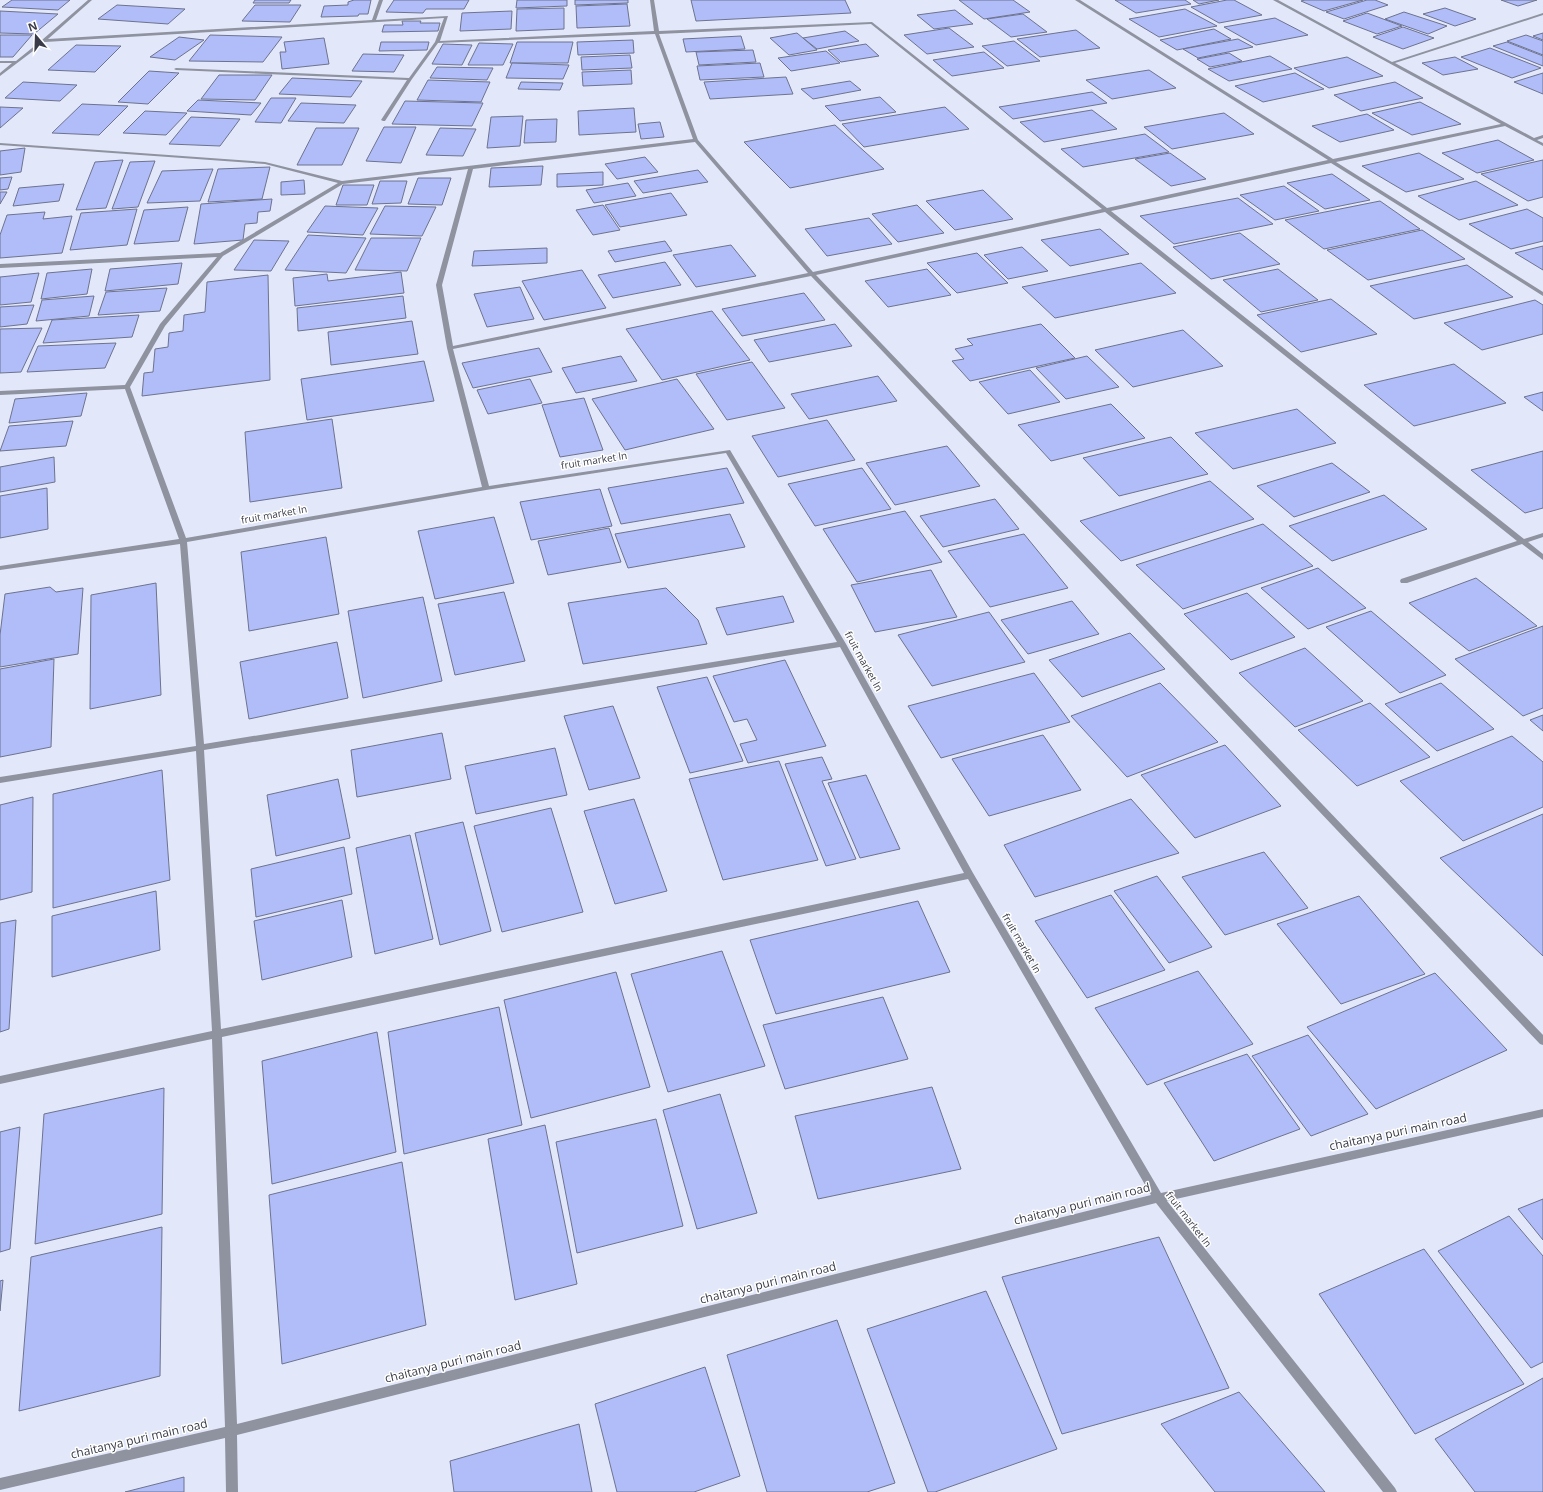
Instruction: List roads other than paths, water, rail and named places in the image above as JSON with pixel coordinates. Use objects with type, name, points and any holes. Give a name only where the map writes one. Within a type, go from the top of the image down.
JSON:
[{"type":"street","points":[[0,75],[44,41],[90,0]]},
{"type":"street","points":[[374,21],[381,0]]},
{"type":"street","points":[[652,0],[657,34],[696,140],[812,274],[1543,1041]]},
{"type":"street","points":[[1077,0],[1543,294]]},
{"type":"street","points":[[1275,0],[1543,146]]},
{"type":"street","points":[[1392,63],[1543,14]]},
{"type":"street","points":[[44,41],[447,17],[437,42],[383,120]]},
{"type":"street","points":[[437,42],[657,34],[872,23],[1108,210],[1521,542],[1543,558]]},
{"type":"street","points":[[0,62],[17,62]]},
{"type":"street","points":[[176,69],[410,79]]},
{"type":"street","points":[[450,348],[812,274],[1108,210],[1329,160],[1504,125]]},
{"type":"street","points":[[1532,140],[1543,136]]},
{"type":"street","points":[[0,144],[265,163],[342,183],[696,140]]},
{"type":"street","points":[[471,168],[439,285],[450,348],[486,488]]},
{"type":"street","points":[[232,1492],[217,1034],[200,748],[183,541],[127,387],[162,325],[221,255],[342,183]]},
{"type":"street","points":[[0,266],[221,255]]},
{"type":"street","points":[[0,394],[127,387]]},
{"type":"street","name":"fruit market ln","points":[[0,568],[183,541],[486,488],[728,451],[842,644],[970,875],[1158,1198],[1391,1492]]},
{"type":"street","points":[[1404,581],[1543,535]]},
{"type":"street","points":[[0,780],[842,644]]},
{"type":"street","points":[[0,1080],[970,875]]},
{"type":"street","name":"chaitanya puri main road","points":[[0,1484],[231,1431],[1158,1198],[1543,1113]]}]
